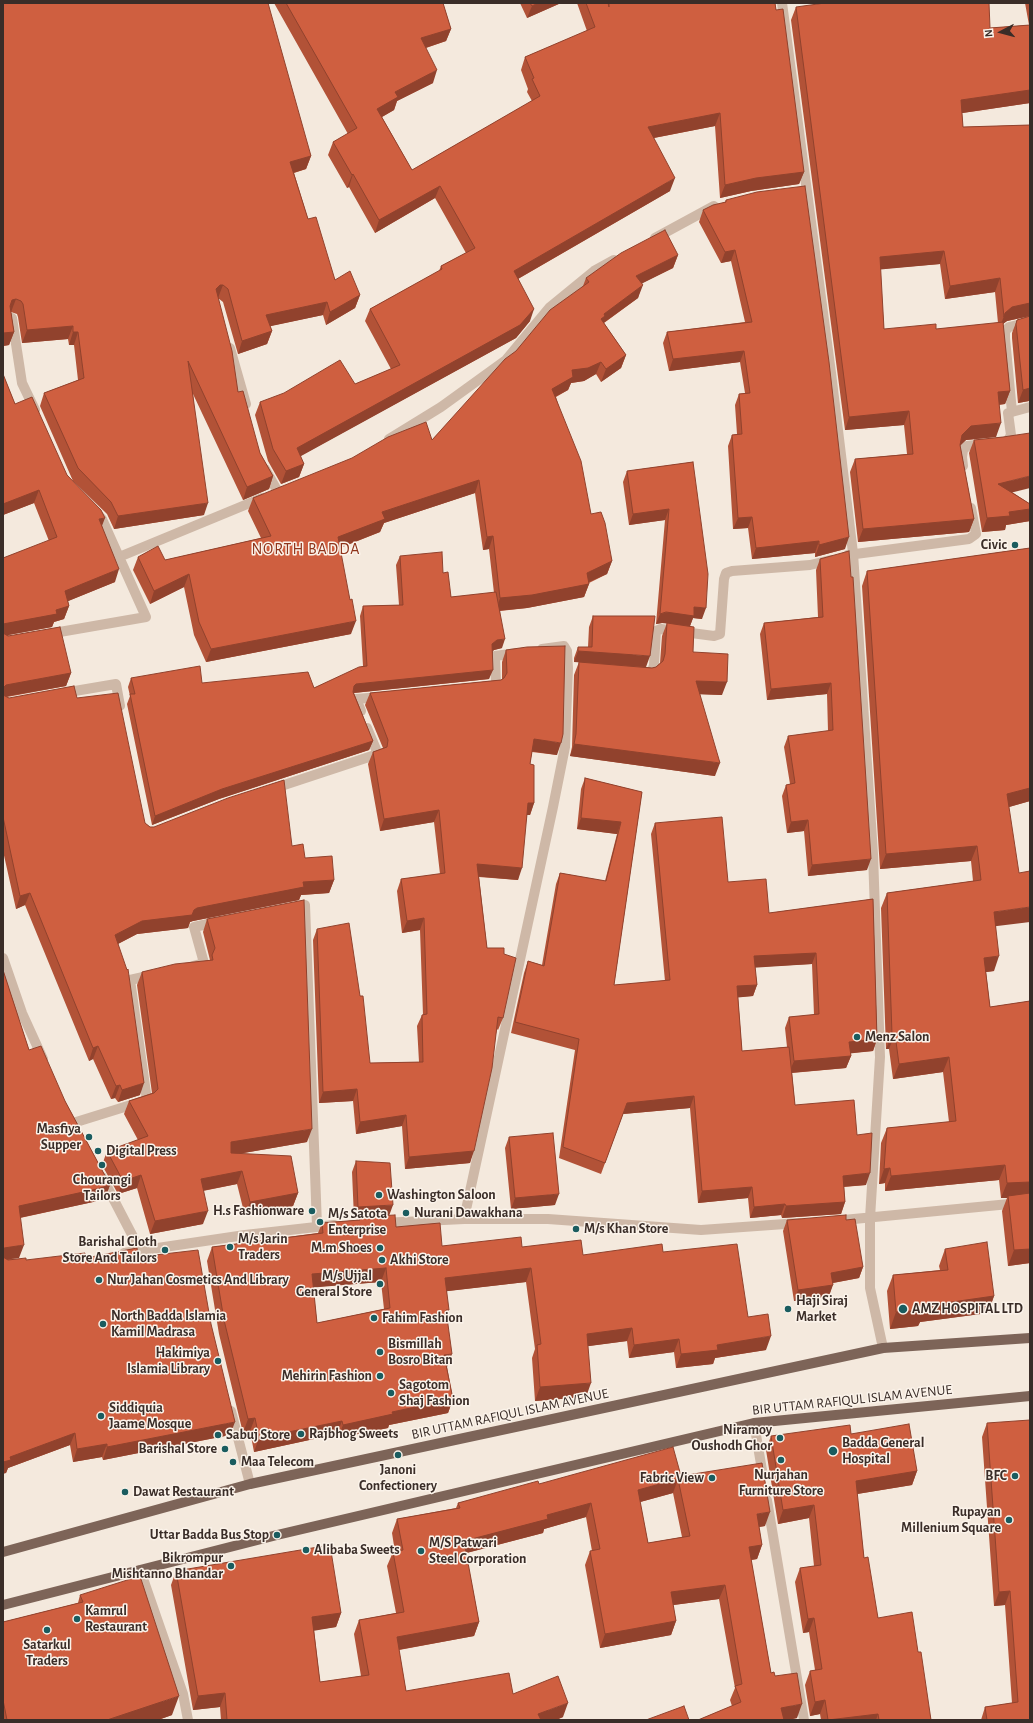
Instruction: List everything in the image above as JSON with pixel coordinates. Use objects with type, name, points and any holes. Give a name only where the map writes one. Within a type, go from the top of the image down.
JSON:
[{"type":"main road","name":"BIR UTTAM RAFIQUL ISLAM AVENUE","points":[[3,1552],[250,1484],[883,1348],[1030,1338]]},
{"type":"main road","name":"BIR UTTAM RAFIQUL ISLAM AVENUE","points":[[3,1605],[277,1535],[754,1423],[1030,1396]]},
{"type":"street","points":[[782,3],[803,191],[853,553],[874,854],[880,1057],[870,1218],[870,1288],[883,1348]]},
{"type":"street","points":[[648,242],[714,206],[722,204]]},
{"type":"street","points":[[377,446],[441,407],[506,360],[550,307],[594,271],[621,256]]},
{"type":"street","points":[[12,318],[22,383],[38,418]]},
{"type":"street","points":[[1012,412],[1005,331],[1009,327],[1030,322]]},
{"type":"street","points":[[228,342],[247,410]]},
{"type":"street","points":[[964,472],[962,457],[963,450],[967,446],[1007,442],[1011,435],[1008,413],[1030,407]]},
{"type":"street","points":[[119,557],[281,491],[262,464],[260,456]]},
{"type":"street","points":[[632,673],[648,674],[652,671],[654,665],[656,631],[661,629],[714,636],[720,634],[724,579],[726,573],[732,571],[810,565],[853,553],[973,538],[976,534],[969,496]]},
{"type":"street","points":[[41,636],[146,617],[102,519],[85,502]]},
{"type":"street","points":[[464,1219],[565,747],[572,668],[567,651],[564,646],[495,656],[496,685],[475,688]]},
{"type":"street","points":[[56,695],[116,684],[122,714]]},
{"type":"street","points":[[259,793],[378,754],[356,699],[394,696]]},
{"type":"street","points":[[284,909],[304,905],[317,1226]]},
{"type":"street","points":[[182,968],[204,963],[194,927],[228,920]]},
{"type":"street","points":[[3,958],[22,1014],[48,1068]]},
{"type":"street","points":[[73,1123],[148,1100],[130,980],[160,973]]},
{"type":"street","points":[[98,1170],[141,1252]]},
{"type":"street","points":[[824,1221],[870,1218],[1030,1202]]},
{"type":"street","points":[[371,1223],[464,1219],[548,1219],[701,1230],[808,1222]]},
{"type":"street","points":[[110,1255],[197,1247],[317,1226],[348,1224]]},
{"type":"street","points":[[229,1401],[250,1484]]},
{"type":"street","points":[[754,1423],[804,1720]]},
{"type":"street","points":[[140,1570],[182,1694],[188,1720]]},
{"type":"building","points":[[3,3],[268,3],[311,156],[290,162],[308,219],[316,217],[335,280],[350,271],[360,295],[330,312],[327,302],[266,315],[272,331],[242,341],[228,289],[223,285],[220,285],[216,289],[232,351],[238,392],[243,391],[260,453],[273,476],[247,487],[188,361],[208,503],[118,516],[111,502],[78,468],[44,393],[84,378],[78,332],[73,332],[73,326],[27,330],[23,304],[21,301],[16,299],[12,300],[10,306],[14,332],[3,333]]},
{"type":"building","points":[[286,3],[443,3],[451,29],[421,38],[437,70],[395,92],[398,97],[377,109],[412,170],[540,96],[532,79],[534,78],[525,57],[595,27],[586,3],[608,3],[609,7],[609,3],[775,3],[776,10],[783,9],[804,172],[756,178],[725,185],[720,113],[648,127],[675,178],[514,271],[534,309],[520,325],[297,448],[304,464],[286,471],[273,449],[260,402],[284,393],[340,360],[355,384],[400,365],[370,309],[442,269],[441,266],[475,248],[440,186],[379,220],[333,142],[357,128]]},
{"type":"building","points":[[530,3],[538,3],[532,6]]},
{"type":"building","points":[[825,3],[989,3],[990,28],[1030,25],[1030,90],[961,100],[963,127],[1030,125],[1030,303],[1012,307],[1005,313],[1004,317],[1000,278],[950,286],[944,251],[880,257],[884,329],[936,324],[936,329],[1003,322],[1010,391],[998,392],[1001,423],[971,426],[962,435],[960,445],[974,519],[863,529],[855,459],[913,454],[909,411],[849,417],[796,7]]},
{"type":"building","points":[[805,186],[829,362],[849,537],[819,545],[819,541],[756,548],[752,517],[738,518],[732,435],[742,434],[739,394],[750,393],[744,351],[673,359],[667,332],[752,322],[735,250],[725,252],[703,210],[713,205],[726,202],[726,200],[757,192]]},
{"type":"building","points":[[665,230],[678,255],[636,276],[643,285],[604,314],[605,316],[601,319],[626,355],[606,369],[601,362],[588,368],[572,370],[573,377],[552,389],[581,461],[591,514],[601,512],[605,523],[612,561],[587,573],[589,584],[532,595],[500,598],[493,536],[487,537],[479,480],[382,512],[385,519],[338,537],[350,600],[352,599],[356,621],[211,649],[199,622],[189,574],[154,591],[138,557],[158,546],[165,560],[271,536],[253,498],[352,458],[388,437],[426,422],[432,440],[505,359],[516,351],[550,310],[589,282],[586,278],[621,253]]},
{"type":"building","points":[[1030,316],[1030,388],[1023,390],[1016,324],[1017,320]]},
{"type":"building","points":[[3,374],[15,404],[32,397],[67,475],[101,510],[105,518],[99,519],[119,569],[65,591],[69,606],[56,610],[57,614],[3,624],[3,558],[57,537],[39,490],[3,504]]},
{"type":"building","points":[[1030,433],[1030,476],[998,484],[1030,504],[1030,509],[1009,512],[1010,516],[987,518],[974,440]]},
{"type":"building","points":[[693,462],[708,574],[706,608],[694,607],[694,616],[666,612],[660,614],[669,509],[633,514],[627,471]]},
{"type":"building","points":[[1030,548],[1030,788],[1007,794],[1019,873],[1030,871],[1030,907],[994,912],[999,956],[984,958],[990,1007],[1030,1001],[1030,1182],[1007,1183],[1005,1165],[891,1176],[890,1168],[884,1169],[887,1128],[956,1121],[949,1057],[899,1064],[895,1034],[892,1034],[887,893],[981,880],[977,846],[886,854],[867,571]]},
{"type":"building","points":[[849,551],[851,577],[853,577],[871,859],[812,865],[808,820],[791,822],[786,785],[795,783],[788,736],[833,730],[831,683],[771,689],[764,623],[823,617],[820,559]]},
{"type":"building","points":[[442,552],[443,573],[448,572],[451,597],[496,592],[505,639],[497,640],[492,644],[493,670],[356,684],[353,692],[373,741],[222,789],[155,816],[130,694],[135,694],[131,678],[200,666],[202,683],[308,672],[314,688],[359,667],[367,666],[363,606],[403,605],[400,556]]},
{"type":"building","points":[[593,616],[655,616],[650,656],[578,651],[578,647],[592,647]]},
{"type":"building","points":[[667,623],[694,627],[693,652],[728,654],[727,682],[696,681],[720,763],[574,744],[576,734],[579,662],[652,668],[656,667],[663,661],[665,654]]},
{"type":"building","points":[[60,627],[71,673],[6,685],[3,688],[3,633],[8,636]]},
{"type":"building","points":[[565,646],[563,734],[561,743],[534,739],[530,764],[534,765],[534,803],[528,803],[522,868],[477,864],[487,948],[504,948],[504,954],[516,958],[503,1018],[498,1017],[492,1068],[474,1151],[409,1157],[406,1115],[360,1122],[357,1089],[323,1092],[317,929],[349,923],[360,996],[363,996],[370,1063],[423,1062],[422,1015],[427,1014],[424,918],[407,921],[401,879],[445,873],[439,810],[384,819],[373,752],[387,747],[388,740],[370,693],[501,680],[507,673],[506,650],[527,647]]},
{"type":"building","points":[[74,686],[77,698],[118,693],[145,823],[150,827],[154,827],[228,798],[284,780],[292,846],[303,844],[305,858],[332,856],[334,880],[303,882],[304,887],[197,908],[194,910],[192,915],[142,921],[115,935],[127,970],[128,969],[144,1083],[122,1090],[120,1085],[116,1086],[98,1046],[93,1048],[30,893],[20,896],[3,817],[3,695],[9,698]]},
{"type":"building","points":[[585,778],[642,792],[614,985],[670,980],[655,823],[722,817],[728,882],[766,879],[769,913],[873,899],[877,1039],[849,1042],[851,1056],[794,1061],[789,1017],[819,1014],[816,953],[754,956],[757,985],[737,986],[742,1051],[789,1047],[795,1105],[854,1100],[857,1135],[872,1133],[870,1173],[843,1176],[845,1202],[786,1206],[785,1204],[754,1207],[752,1187],[702,1191],[694,1096],[627,1103],[605,1163],[563,1147],[579,1039],[515,1022],[528,961],[544,966],[560,873],[606,881],[621,822],[581,818]]},
{"type":"building","points":[[304,900],[312,1129],[231,1142],[231,1153],[291,1156],[298,1193],[250,1202],[242,1171],[201,1179],[208,1211],[155,1221],[141,1175],[123,1181],[107,1151],[148,1136],[129,1101],[154,1093],[158,1089],[142,972],[175,964],[213,960],[212,955],[215,948],[207,919]]},
{"type":"building","points":[[3,970],[29,1050],[41,1046],[65,1101],[110,1185],[19,1206],[24,1245],[3,1249]]},
{"type":"building","points":[[553,1133],[559,1194],[515,1198],[509,1137]]},
{"type":"building","points":[[356,1161],[390,1163],[393,1205],[358,1207]]},
{"type":"building","points":[[1030,1193],[1030,1249],[1014,1250],[1008,1196]]},
{"type":"building","points":[[395,1215],[396,1227],[440,1223],[442,1246],[521,1237],[522,1247],[581,1240],[583,1255],[662,1244],[663,1252],[737,1244],[748,1317],[768,1314],[771,1336],[717,1345],[718,1350],[681,1354],[679,1339],[634,1345],[632,1328],[587,1334],[591,1383],[540,1387],[537,1345],[541,1344],[531,1268],[445,1278],[449,1310],[446,1310],[452,1354],[444,1355],[453,1399],[392,1412],[393,1414],[343,1425],[342,1421],[259,1438],[255,1418],[248,1419],[224,1320],[212,1247],[323,1233],[322,1223],[360,1220],[360,1217]],"holes":[[[386,1268],[390,1308],[317,1323],[312,1274]]]},
{"type":"building","points":[[846,1215],[846,1220],[855,1219],[863,1267],[831,1273],[833,1285],[798,1290],[787,1220]]},
{"type":"building","points":[[987,1242],[994,1296],[924,1306],[925,1310],[896,1312],[893,1275],[948,1270],[945,1249]]},
{"type":"building","points":[[137,1248],[138,1257],[198,1250],[211,1324],[235,1422],[107,1447],[107,1444],[77,1449],[75,1433],[10,1457],[11,1460],[3,1462],[3,1257],[8,1260],[26,1258],[26,1260],[85,1253],[86,1258]]},
{"type":"building","name":"Rupayan Millenium Square","points":[[1030,1420],[1030,1720],[987,1720],[985,1707],[1018,1702],[1010,1591],[999,1592],[987,1423]]},
{"type":"building","points":[[909,1424],[917,1471],[856,1481],[864,1558],[868,1557],[878,1618],[912,1612],[918,1652],[921,1652],[931,1720],[879,1720],[878,1714],[828,1720],[825,1700],[815,1702],[810,1671],[822,1669],[814,1618],[808,1619],[800,1568],[821,1565],[814,1505],[783,1510],[771,1436],[850,1425],[851,1434]]},
{"type":"building","points":[[673,1447],[681,1476],[762,1463],[770,1512],[757,1514],[762,1545],[749,1547],[771,1673],[774,1672],[775,1676],[797,1673],[802,1704],[781,1708],[784,1720],[698,1720],[741,1702],[735,1686],[742,1684],[725,1585],[671,1592],[676,1621],[605,1634],[590,1551],[600,1549],[591,1503],[547,1515],[548,1519],[464,1541],[479,1622],[397,1637],[406,1691],[509,1673],[513,1694],[558,1676],[568,1703],[538,1714],[541,1720],[227,1720],[225,1693],[198,1696],[176,1571],[330,1545],[341,1613],[312,1617],[320,1682],[369,1675],[359,1620],[404,1612],[393,1552],[403,1550],[397,1519],[460,1508],[458,1503],[538,1481],[539,1484]],"holes":[[[678,1479],[690,1536],[648,1543],[638,1490]]]},
{"type":"building","points":[[140,1576],[179,1696],[107,1720],[7,1720],[3,1700],[3,1622],[83,1602],[80,1595]]},
{"type":"building","points":[[684,1706],[689,1720],[646,1720]]},
{"type":"place","name":"Civic","points":[[1015,545]]},
{"type":"place","name":"Menz Salon","points":[[857,1037]]},
{"type":"place","name":"Masfiya Supper","points":[[89,1137]]},
{"type":"place","name":"Digital Press","points":[[98,1151]]},
{"type":"place","name":"Chourangi Tailors","points":[[102,1165]]},
{"type":"place","name":"Washington Saloon","points":[[379,1195]]},
{"type":"place","name":"H.s Fashionware","points":[[312,1211]]},
{"type":"place","name":"Nurani Dawakhana","points":[[406,1213]]},
{"type":"place","name":"M/s Satota Enterprise","points":[[320,1222]]},
{"type":"place","name":"M/s Khan Store","points":[[576,1229]]},
{"type":"place","name":"M/s Jarin Traders","points":[[230,1247]]},
{"type":"place","name":"M.m Shoes","points":[[380,1248]]},
{"type":"place","name":"Barishal Cloth Store And Tailors","points":[[165,1250]]},
{"type":"place","name":"Akhi Store","points":[[382,1260]]},
{"type":"place","name":"Nur Jahan Cosmetics And Library","points":[[99,1280]]},
{"type":"place","name":"M/s Ujjal General Store","points":[[380,1284]]},
{"type":"place","name":"Haji Siraj Market","points":[[788,1309]]},
{"type":"place","name":"AMZ HOSPITAL LTD","points":[[903,1309]]},
{"type":"place","name":"Fahim Fashion","points":[[374,1318]]},
{"type":"place","name":"North Badda Islamia Kamil Madrasa","points":[[103,1324]]},
{"type":"place","name":"Bismillah Bosro Bitan","points":[[380,1352]]},
{"type":"place","name":"Hakimiya Islamia Library","points":[[218,1361]]},
{"type":"place","name":"Mehirin Fashion","points":[[380,1376]]},
{"type":"place","name":"Sagotom Shaj Fashion","points":[[391,1393]]},
{"type":"place","name":"Siddiquia Jaame Mosque","points":[[101,1416]]},
{"type":"place","name":"Rajbhog Sweets","points":[[301,1434]]},
{"type":"place","name":"Sabuj Store","points":[[218,1435]]},
{"type":"place","name":"Niramoy Oushodh Ghor","points":[[780,1438]]},
{"type":"place","name":"Barishal Store","points":[[225,1449]]},
{"type":"place","name":"Badda General Hospital","points":[[833,1451]]},
{"type":"place","name":"Janoni Confectionery","points":[[398,1455]]},
{"type":"place","name":"Nurjahan Furniture Store","points":[[781,1460]]},
{"type":"place","name":"Maa Telecom","points":[[233,1462]]},
{"type":"place","name":"BFC","points":[[1015,1476]]},
{"type":"place","name":"Fabric View","points":[[712,1478]]},
{"type":"place","name":"Dawat Restaurant","points":[[125,1492]]},
{"type":"place","name":"Rupayan Millenium Square","points":[[1009,1520]]},
{"type":"place","name":"Uttar Badda Bus Stop","points":[[277,1535]]},
{"type":"place","name":"Alibaba Sweets","points":[[306,1550]]},
{"type":"place","name":"M/S Patwari Steel Corporation","points":[[421,1551]]},
{"type":"place","name":"Bikrompur Mishtanno Bhandar","points":[[231,1566]]},
{"type":"place","name":"Kamrul Restaurant","points":[[77,1619]]},
{"type":"place","name":"Satarkul Traders","points":[[47,1630]]},
{"type":"district","name":"NORTH BADDA","points":[[306,549]]}]
